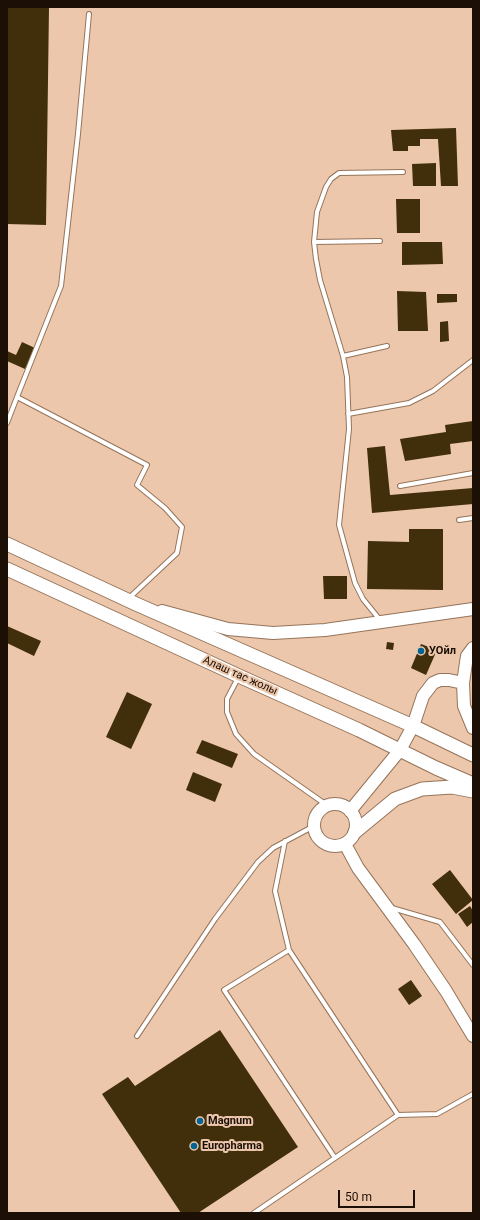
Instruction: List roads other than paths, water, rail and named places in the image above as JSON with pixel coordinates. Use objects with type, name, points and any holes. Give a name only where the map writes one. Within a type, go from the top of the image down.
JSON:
[{"type":"main road","points":[[7,544],[131,602],[413,726],[473,756]]},
{"type":"main road","name":"Алаш тас жолы","points":[[7,569],[359,730],[473,784]]},
{"type":"main road","points":[[131,602],[228,629],[273,633],[325,630],[473,609]]},
{"type":"main road","points":[[473,648],[467,656],[463,683],[464,706],[473,728]]},
{"type":"main road","points":[[350,811],[400,750],[413,726],[423,696],[433,683],[440,680],[449,680],[463,683]]},
{"type":"main road","points":[[355,832],[355,821],[350,811],[340,805],[328,806],[317,814],[314,826],[319,839],[325,844],[339,846],[345,844],[355,832],[395,799],[422,789],[452,787],[473,791]]},
{"type":"main road","points":[[345,844],[358,868],[414,944],[446,991],[473,1036]]},
{"type":"lane","points":[[7,423],[61,286],[78,134],[89,14]]},
{"type":"lane","points":[[382,622],[363,599],[355,583],[339,525],[349,429],[347,377],[343,356],[320,280],[314,242],[317,212],[326,188],[332,179],[339,173],[403,172]]},
{"type":"lane","points":[[314,242],[380,241]]},
{"type":"lane","points":[[343,356],[387,346]]},
{"type":"lane","points":[[348,414],[409,403],[433,391],[473,360]]},
{"type":"lane","points":[[16,398],[147,465],[137,485],[165,508],[182,527],[177,553],[131,602]]},
{"type":"lane","points":[[400,486],[473,473]]},
{"type":"lane","points":[[459,520],[473,518]]},
{"type":"lane","points":[[239,676],[227,699],[227,712],[236,734],[254,754],[328,806]]},
{"type":"lane","points":[[137,1036],[215,918],[258,862],[272,848],[314,826]]},
{"type":"lane","points":[[285,841],[275,891],[289,950],[398,1115]]},
{"type":"lane","points":[[387,907],[440,922],[473,965]]},
{"type":"lane","points":[[289,950],[224,990],[335,1158]]},
{"type":"lane","points":[[254,1213],[398,1115],[436,1114],[473,1094]]},
{"type":"place","name":"УОйл","points":[[421,651]]},
{"type":"place","name":"Magnum","points":[[200,1121]]},
{"type":"place","name":"Europharma","points":[[194,1146]]}]
